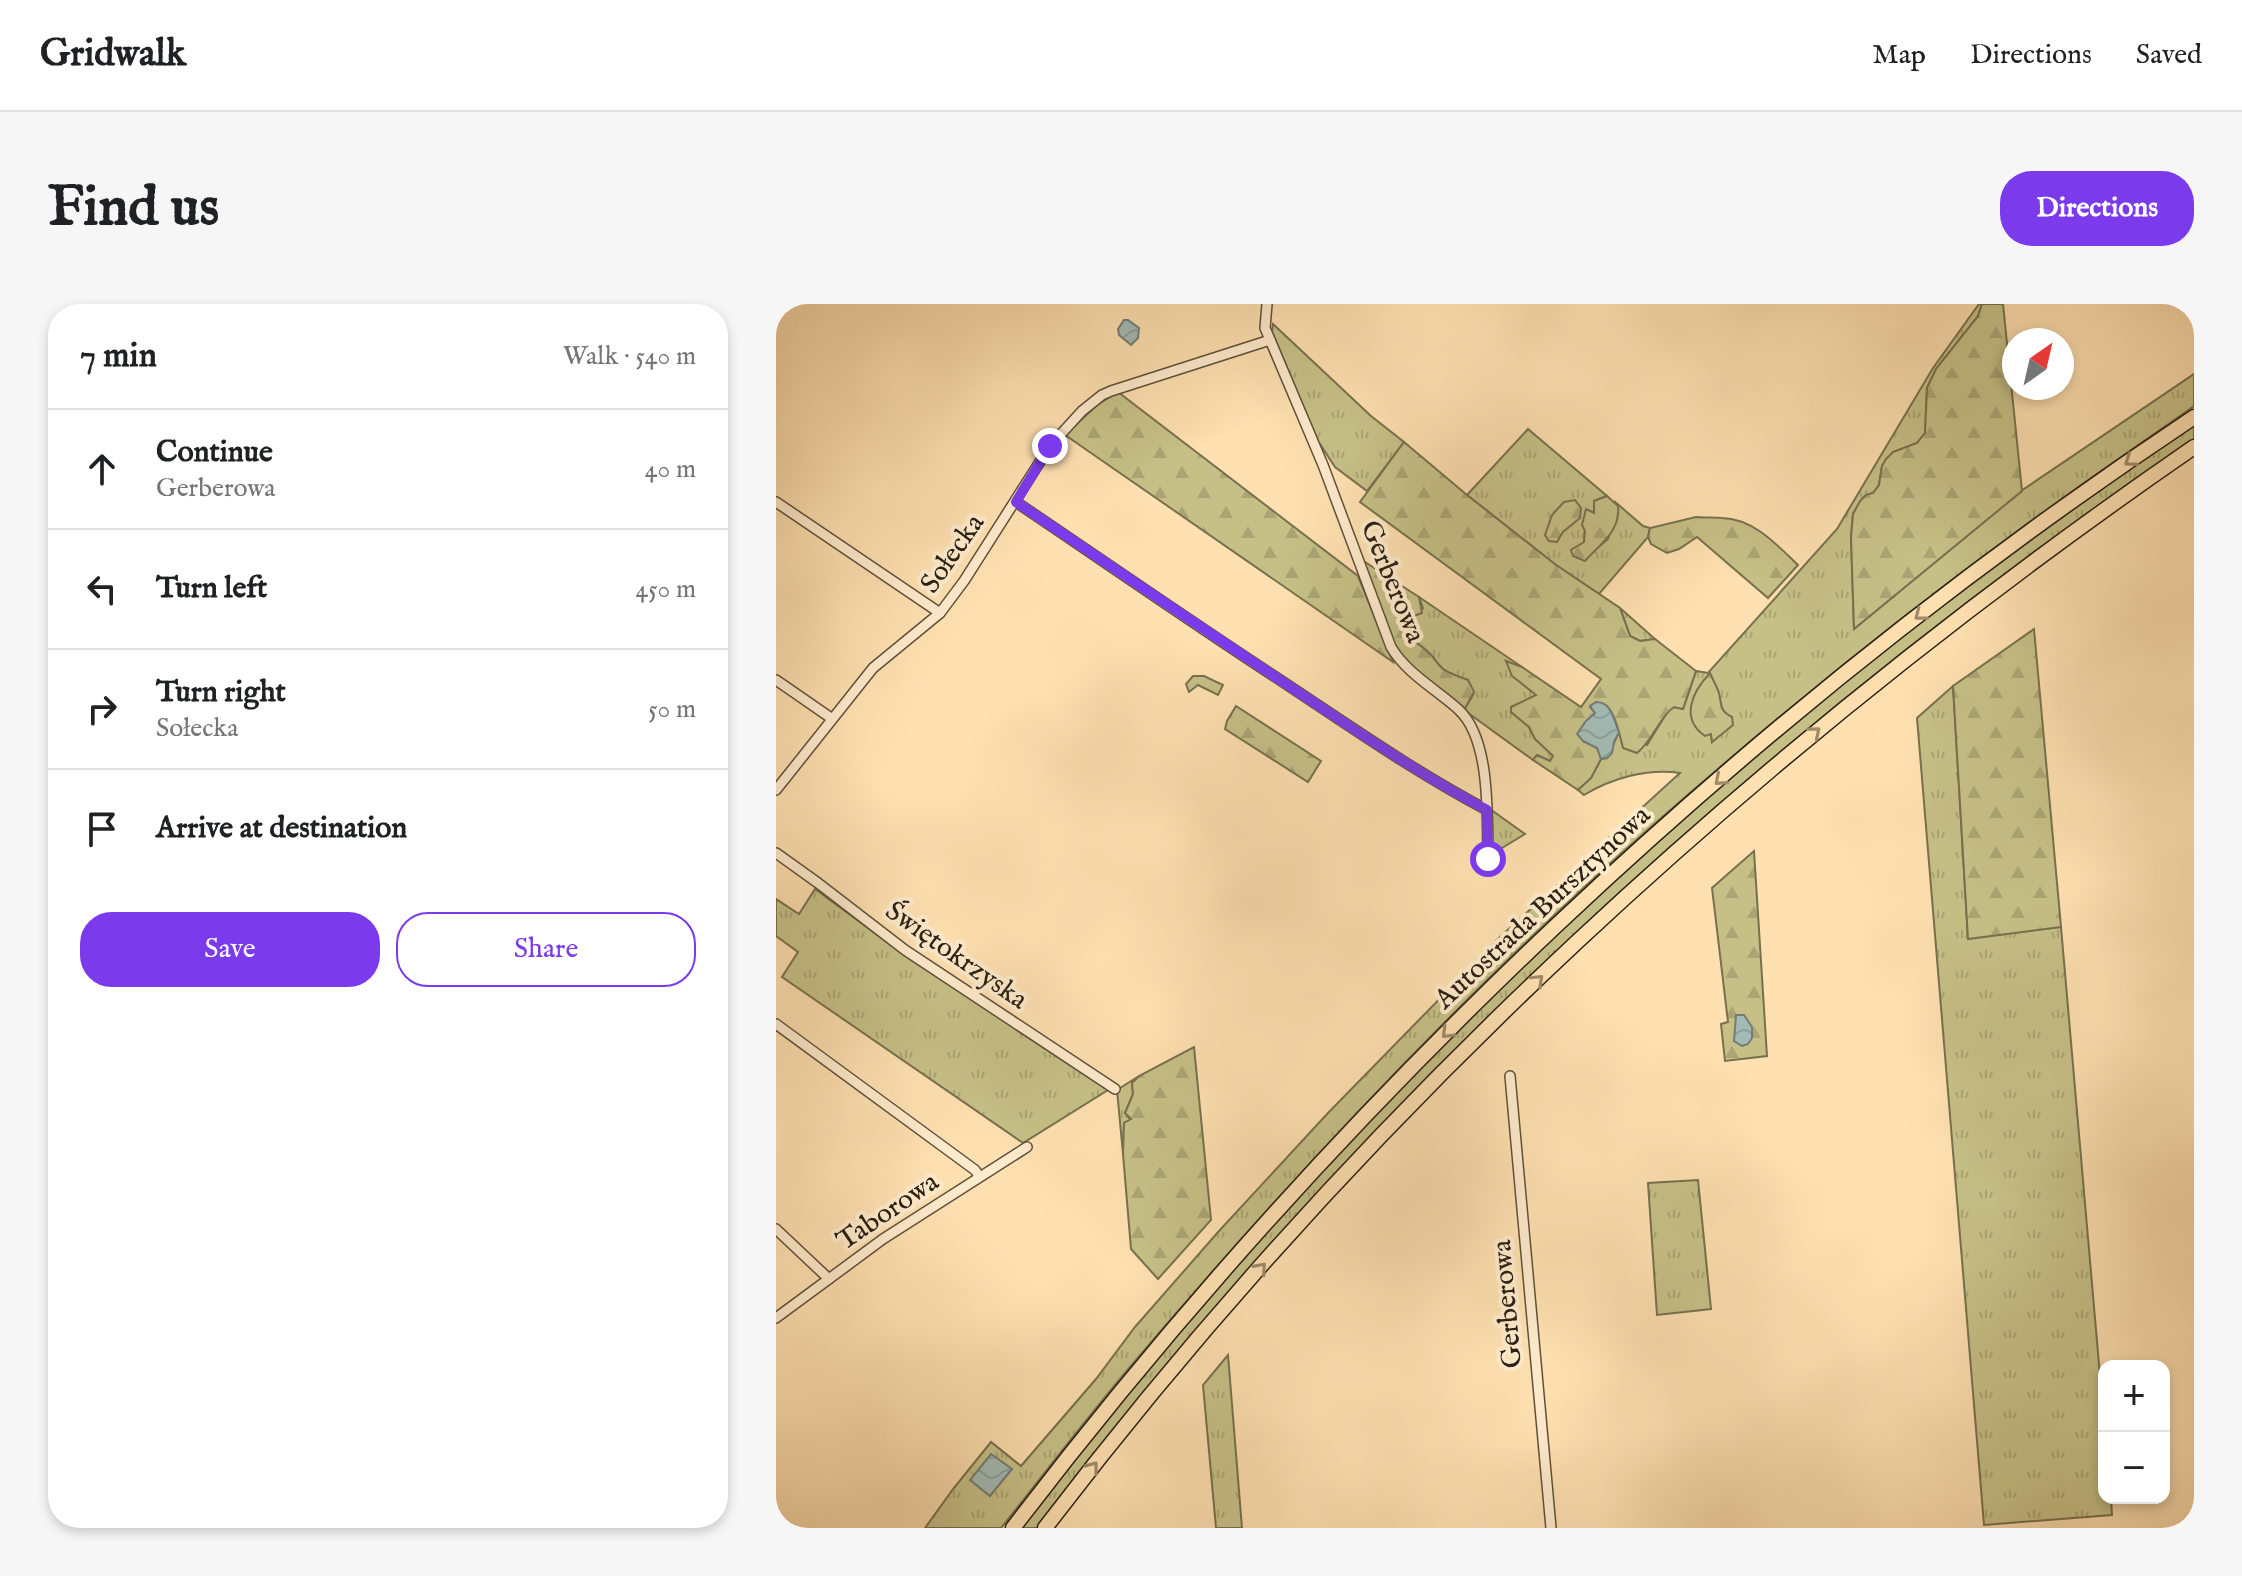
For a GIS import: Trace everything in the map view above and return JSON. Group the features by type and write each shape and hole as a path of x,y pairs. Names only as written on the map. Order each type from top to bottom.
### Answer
{"highway":[{"name":"Autostrada Bursztynowa","path":"1013,1528 1148,1360 1258,1233 1380,1101 1563,921 1729,772 1871,654 2074,500 2194,417"},
{"name":"Autostrada Bursztynowa","path":"1045,1528 1163,1381 1305,1218 1461,1055 1569,949 1704,827 1875,683 2057,544 2194,447"}],"street":[{"name":"Gerberowa","path":"1267,304 1265,328 1323,465 1391,647 1398,659 1456,708 1470,725 1484,771 1488,859"},
{"name":"Sołecka","path":"776,790 873,668 940,613 964,581 1050,446 1082,411 1102,395 1270,340"},
{"path":"776,502 940,613"},
{"path":"1016,502 1238,653 1487,810"},
{"path":"776,680 831,718"},
{"name":"Świętokrzyska","path":"776,853 905,950 1115,1089"},
{"path":"776,1024 975,1170 979,1176"},
{"name":"Gerberowa","path":"1510,1076 1551,1528"},
{"name":"Taborowa","path":"776,1318 894,1231 1027,1147"},
{"path":"776,1229 829,1279"}],"green space":[{"path":"1982,304 1978,316 1936,369 1927,388 1925,433 1917,443 1893,452 1882,466 1879,485 1873,493 1866,495 1853,513 1854,629 2021,491 2194,374 2194,406 2017,531 1862,650 1735,755 1582,889 1381,1087 1253,1225 1114,1387 1001,1528 925,1528 991,1442 1021,1466 1096,1379 1135,1327 1328,1113 1501,936 1680,773 1655,772 1630,776 1584,795 1578,790 1591,778 1601,759 1607,758 1619,732 1647,745 1668,711 1674,707 1683,709 1696,671 1708,673 1837,529 1933,368","holes":["1710,674 1724,713 1712,741"]},
{"path":"1982,304 2003,304 2005,328 2002,328 2002,400 2013,400 2022,491 1854,629 1853,514 1860,501 1879,485 1886,459 1893,452 1917,443 1925,433 1927,388 1936,369 1978,316"},
{"path":"1273,324 1371,416 1404,442 1367,491 1335,467 1318,441 1272,332"},
{"path":"1118,392 1358,576 1393,662 1065,435 1097,405"},
{"path":"2194,423 2194,441 1912,647 1425,1084 1038,1528 1020,1528 1150,1367 1286,1210 1429,1059 1578,914 1741,767 1867,664"},
{"path":"1528,429 1607,496 1594,501 1594,513 1587,510 1584,542 1596,549 1608,539 1618,506 1614,501 1643,526 1650,528 1648,537 1599,594 1556,565 1467,495"},
{"path":"1404,442 1556,565 1620,608 1630,636 1640,641 1655,639 1696,671 1683,709 1674,707 1669,711 1637,753 1623,748 1617,724 1604,704 1590,707 1595,713 1591,716 1583,741 1597,748 1601,759 1591,778 1578,790 1533,760 1537,755 1550,761 1553,756 1535,739 1529,727 1511,712 1511,707 1536,695 1512,676 1506,661 1522,667 1581,707 1601,679 1360,502"},
{"path":"1607,496 1618,506 1613,530 1585,561 1573,556 1571,550 1584,542 1582,525 1586,509 1594,513 1594,501"},
{"path":"1575,500 1581,508 1580,518 1563,532 1557,542 1549,541 1545,535 1552,515 1564,502"},
{"path":"1696,517 1734,519 1744,523 1764,534 1798,565 1768,598 1697,537 1667,553 1651,544 1648,537 1650,528"},
{"path":"1362,560 1419,597 1422,613 1401,620 1402,626 1443,669 1468,680 1474,692 1464,710 1409,665 1394,646"},
{"path":"1419,597 1522,667 1507,662 1536,695 1511,712 1554,756 1550,761 1537,755 1533,760 1464,710 1473,695 1468,680 1443,669 1402,626 1401,620 1417,615 1423,608"},
{"path":"1620,608 1655,639 1640,641 1630,636"},
{"path":"2034,629 2061,927 1968,939 1953,686"},
{"path":"1710,673 1722,707 1732,717 1733,725 1712,742 1711,734 1705,736 1697,729 1691,713 1694,696"},
{"path":"1193,676 1204,676 1223,685 1218,695 1198,685 1189,692 1186,684"},
{"path":"1953,686 1968,938 2061,927 2099,1360 2098,1504 2111,1504 2112,1515 1984,1525 1917,718"},
{"path":"1236,706 1321,761 1308,782 1225,729"},
{"path":"1490,809 1525,834 1492,854"},
{"path":"1754,851 1767,1056 1725,1061 1721,1024 1728,1022 1712,888"},
{"path":"815,889 906,956 1108,1090 1023,1143 782,977 798,952 776,936 776,899 799,914"},
{"path":"1194,1047 1211,1220 1158,1279 1131,1249 1123,1154 1124,1123 1131,1119 1125,1113 1133,1094 1132,1083 1139,1076"},
{"path":"1139,1076 1132,1083 1133,1094 1125,1113 1131,1120 1124,1123 1123,1154 1117,1090"},
{"path":"1698,1180 1711,1309 1657,1315 1648,1183"},
{"path":"1228,1355 1242,1528 1216,1528 1203,1385"}],"water":[{"path":"1124,320 1139,328 1138,338 1131,345 1119,335 1118,329"},
{"path":"1596,702 1609,708 1619,732 1612,753 1601,759 1597,748 1577,734 1595,713 1590,706"},
{"path":"1736,1015 1744,1015 1752,1027 1752,1038 1742,1046 1734,1041"},
{"path":"991,1454 1012,1469 990,1496 970,1480"}],"route":[{"path":"1050,446 1016,502 1238,653 1487,810 1488,859"}]}
